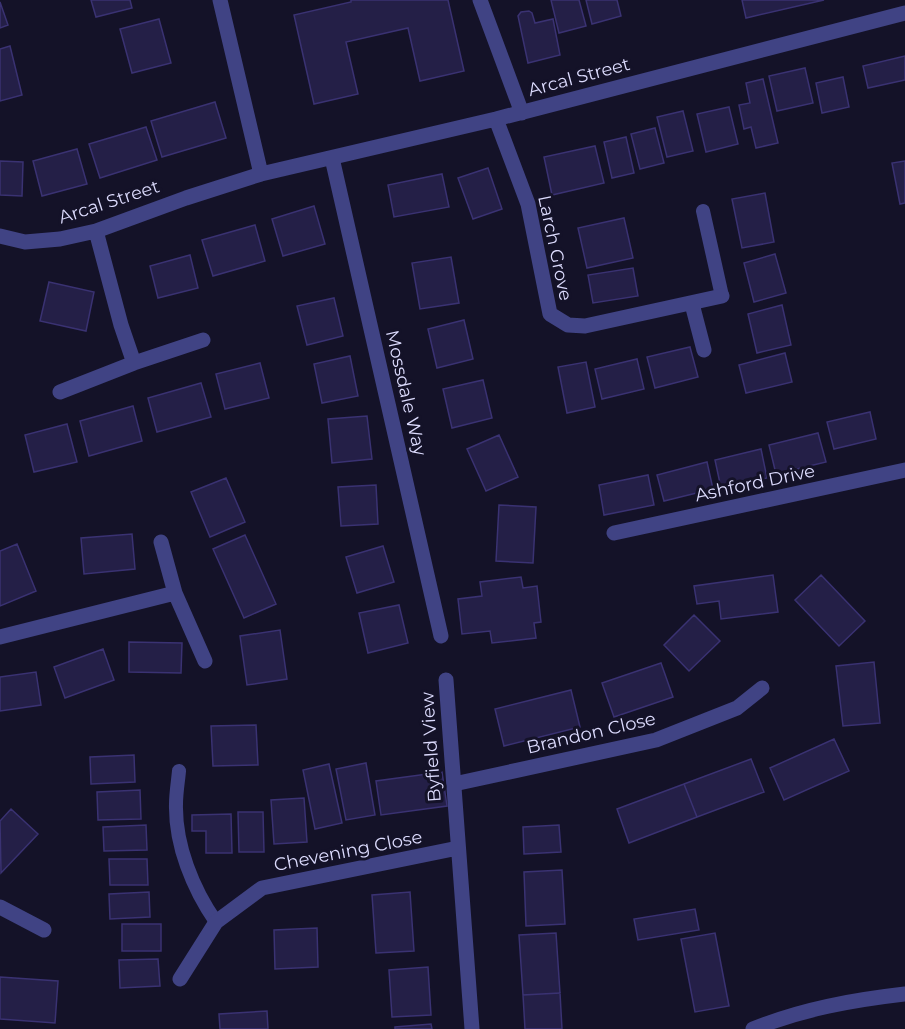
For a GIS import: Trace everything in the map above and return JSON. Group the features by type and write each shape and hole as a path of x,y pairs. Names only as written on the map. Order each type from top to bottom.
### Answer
{"street":[{"path":"220,0 261,174"},
{"path":"480,0 522,112"},
{"name":"Arcal Street","path":"0,236 25,242 60,239 96,231 186,198 261,174 496,119 905,13"},
{"name":"Larch Grove","path":"496,119 528,204 550,314 568,325 585,326 722,296"},
{"name":"Mossdale Way","path":"332,158 441,636"},
{"path":"96,231 121,325 134,363"},
{"path":"692,304 704,350"},
{"path":"60,392 134,363 203,340"},
{"name":"Ashford Drive","path":"614,533 905,470"},
{"path":"161,542 175,593 205,661"},
{"path":"0,637 175,593"},
{"name":"Byfield View","path":"446,680 472,1029"},
{"name":"Brandon Close","path":"454,784 656,740 737,708 762,688"},
{"name":"Chevening Close","path":"180,979 216,922 262,888 458,848"},
{"path":"0,907 44,930"},
{"path":"753,1029 770,1022 846,1001 905,994"}],"lane":[{"path":"703,212 722,296"},
{"path":"179,771 176,804 177,830 200,900 216,922"}],"building":[{"path":"91,0 130,0 132,8 96,17"},
{"path":"351,0 448,0 464,71 420,81 408,28 346,42 358,94 314,104 294,15 351,2"},
{"path":"551,0 579,0 586,26 559,33"},
{"path":"586,0 617,0 621,16 592,24"},
{"path":"742,0 824,0 746,18"},
{"path":"0,2 8,25 0,28"},
{"path":"529,11 535,23 553,19 560,55 528,63 518,16 521,12"},
{"path":"159,19 171,63 132,73 120,29"},
{"path":"10,46 22,95 0,101 0,49"},
{"path":"905,56 905,80 868,88 863,66"},
{"path":"805,68 813,103 777,111 769,76"},
{"path":"843,77 849,107 822,113 816,83"},
{"path":"763,79 778,143 756,148 751,127 744,129 739,105 750,103 746,83"},
{"path":"215,102 226,138 162,157 151,121"},
{"path":"729,107 738,144 706,152 697,114"},
{"path":"683,111 693,151 667,157 657,117"},
{"path":"146,127 157,160 100,178 89,144"},
{"path":"655,128 664,163 640,169 631,134"},
{"path":"626,137 634,173 612,178 604,142"},
{"path":"595,146 604,183 552,195 544,157"},
{"path":"77,149 87,184 42,196 33,161"},
{"path":"0,161 23,162 22,196 0,195"},
{"path":"905,161 905,203 900,204 892,163"},
{"path":"488,168 502,209 473,219 458,178"},
{"path":"442,174 449,207 394,217 388,185"},
{"path":"765,193 774,242 742,248 732,199"},
{"path":"314,206 325,244 283,256 272,219"},
{"path":"624,218 633,258 587,268 578,228"},
{"path":"255,225 265,261 213,276 202,240"},
{"path":"775,254 786,293 754,302 744,263"},
{"path":"190,255 198,288 158,298 150,266"},
{"path":"451,257 459,303 420,309 412,263"},
{"path":"633,268 638,296 593,303 588,275"},
{"path":"49,282 94,292 86,331 40,321"},
{"path":"334,298 343,336 307,345 297,306"},
{"path":"782,305 791,345 757,353 748,314"},
{"path":"464,320 473,359 437,368 428,329"},
{"path":"690,347 698,377 655,388 647,357"},
{"path":"785,353 792,382 746,393 739,365"},
{"path":"350,356 358,396 322,403 314,364"},
{"path":"637,359 644,389 602,399 595,369"},
{"path":"586,362 595,407 567,413 558,367"},
{"path":"260,363 269,398 225,409 216,374"},
{"path":"483,380 492,418 452,428 443,389"},
{"path":"201,383 211,417 157,432 148,398"},
{"path":"133,406 142,441 89,456 80,421"},
{"path":"870,412 876,439 834,449 827,422"},
{"path":"367,416 372,459 332,463 328,419"},
{"path":"67,424 77,462 34,472 25,435"},
{"path":"818,433 826,462 776,474 769,445"},
{"path":"499,435 518,477 486,491 467,449"},
{"path":"761,449 767,478 721,488 715,460"},
{"path":"707,462 713,489 664,501 657,475"},
{"path":"648,475 654,505 604,515 599,485"},
{"path":"226,478 245,522 210,537 191,492"},
{"path":"376,485 378,524 341,526 338,487"},
{"path":"499,505 536,507 533,563 496,561"},
{"path":"132,534 135,569 84,574 81,538"},
{"path":"245,535 276,604 244,618 213,549"},
{"path":"17,544 36,591 0,606 0,551"},
{"path":"383,546 394,582 357,593 346,557"},
{"path":"773,575 778,612 721,619 719,601 697,604 694,586"},
{"path":"821,575 865,621 839,646 795,600"},
{"path":"521,577 523,588 537,586 541,622 534,623 536,638 492,643 490,631 462,634 458,599 482,596 480,582"},
{"path":"399,605 408,643 368,653 359,613"},
{"path":"694,615 720,641 689,671 664,645"},
{"path":"280,630 287,679 247,685 240,636"},
{"path":"129,642 182,643 181,673 129,672"},
{"path":"103,649 114,680 65,698 54,667"},
{"path":"874,662 880,723 843,726 836,666"},
{"path":"661,663 673,697 614,717 602,683"},
{"path":"36,672 41,705 0,711 0,677"},
{"path":"571,690 580,727 504,746 495,709"},
{"path":"256,725 258,765 213,766 211,726"},
{"path":"834,739 849,771 784,800 770,768"},
{"path":"134,755 135,782 91,784 90,757"},
{"path":"751,759 764,792 697,817 684,784"},
{"path":"366,763 375,815 346,820 336,769"},
{"path":"329,764 342,823 315,829 303,770"},
{"path":"442,772 447,806 381,815 376,781"},
{"path":"684,784 697,817 629,843 617,809"},
{"path":"140,790 141,819 98,820 97,792"},
{"path":"304,798 307,842 274,844 271,800"},
{"path":"11,809 38,834 1,873 0,821"},
{"path":"238,812 263,812 264,852 239,852"},
{"path":"231,814 232,853 206,853 206,831 192,831 192,815"},
{"path":"146,825 147,850 104,851 103,827"},
{"path":"559,825 561,852 524,854 523,827"},
{"path":"109,859 147,859 148,885 110,885"},
{"path":"562,870 565,924 526,926 524,872"},
{"path":"149,892 150,917 110,919 109,894"},
{"path":"410,892 414,951 376,953 372,895"},
{"path":"695,909 699,930 638,940 634,919"},
{"path":"122,924 161,924 161,951 122,951"},
{"path":"317,928 318,967 275,969 274,930"},
{"path":"556,933 560,993 523,995 519,935"},
{"path":"715,933 729,1006 695,1012 681,939"},
{"path":"158,959 160,986 120,988 119,960"},
{"path":"428,967 431,1015 392,1017 389,970"},
{"path":"0,977 58,981 55,1023 0,1019"},
{"path":"560,993 562,1029 525,1029 523,995"},
{"path":"267,1011 268,1029 220,1029 219,1014"},
{"path":"431,1024 432,1029 395,1029 395,1027"}]}
